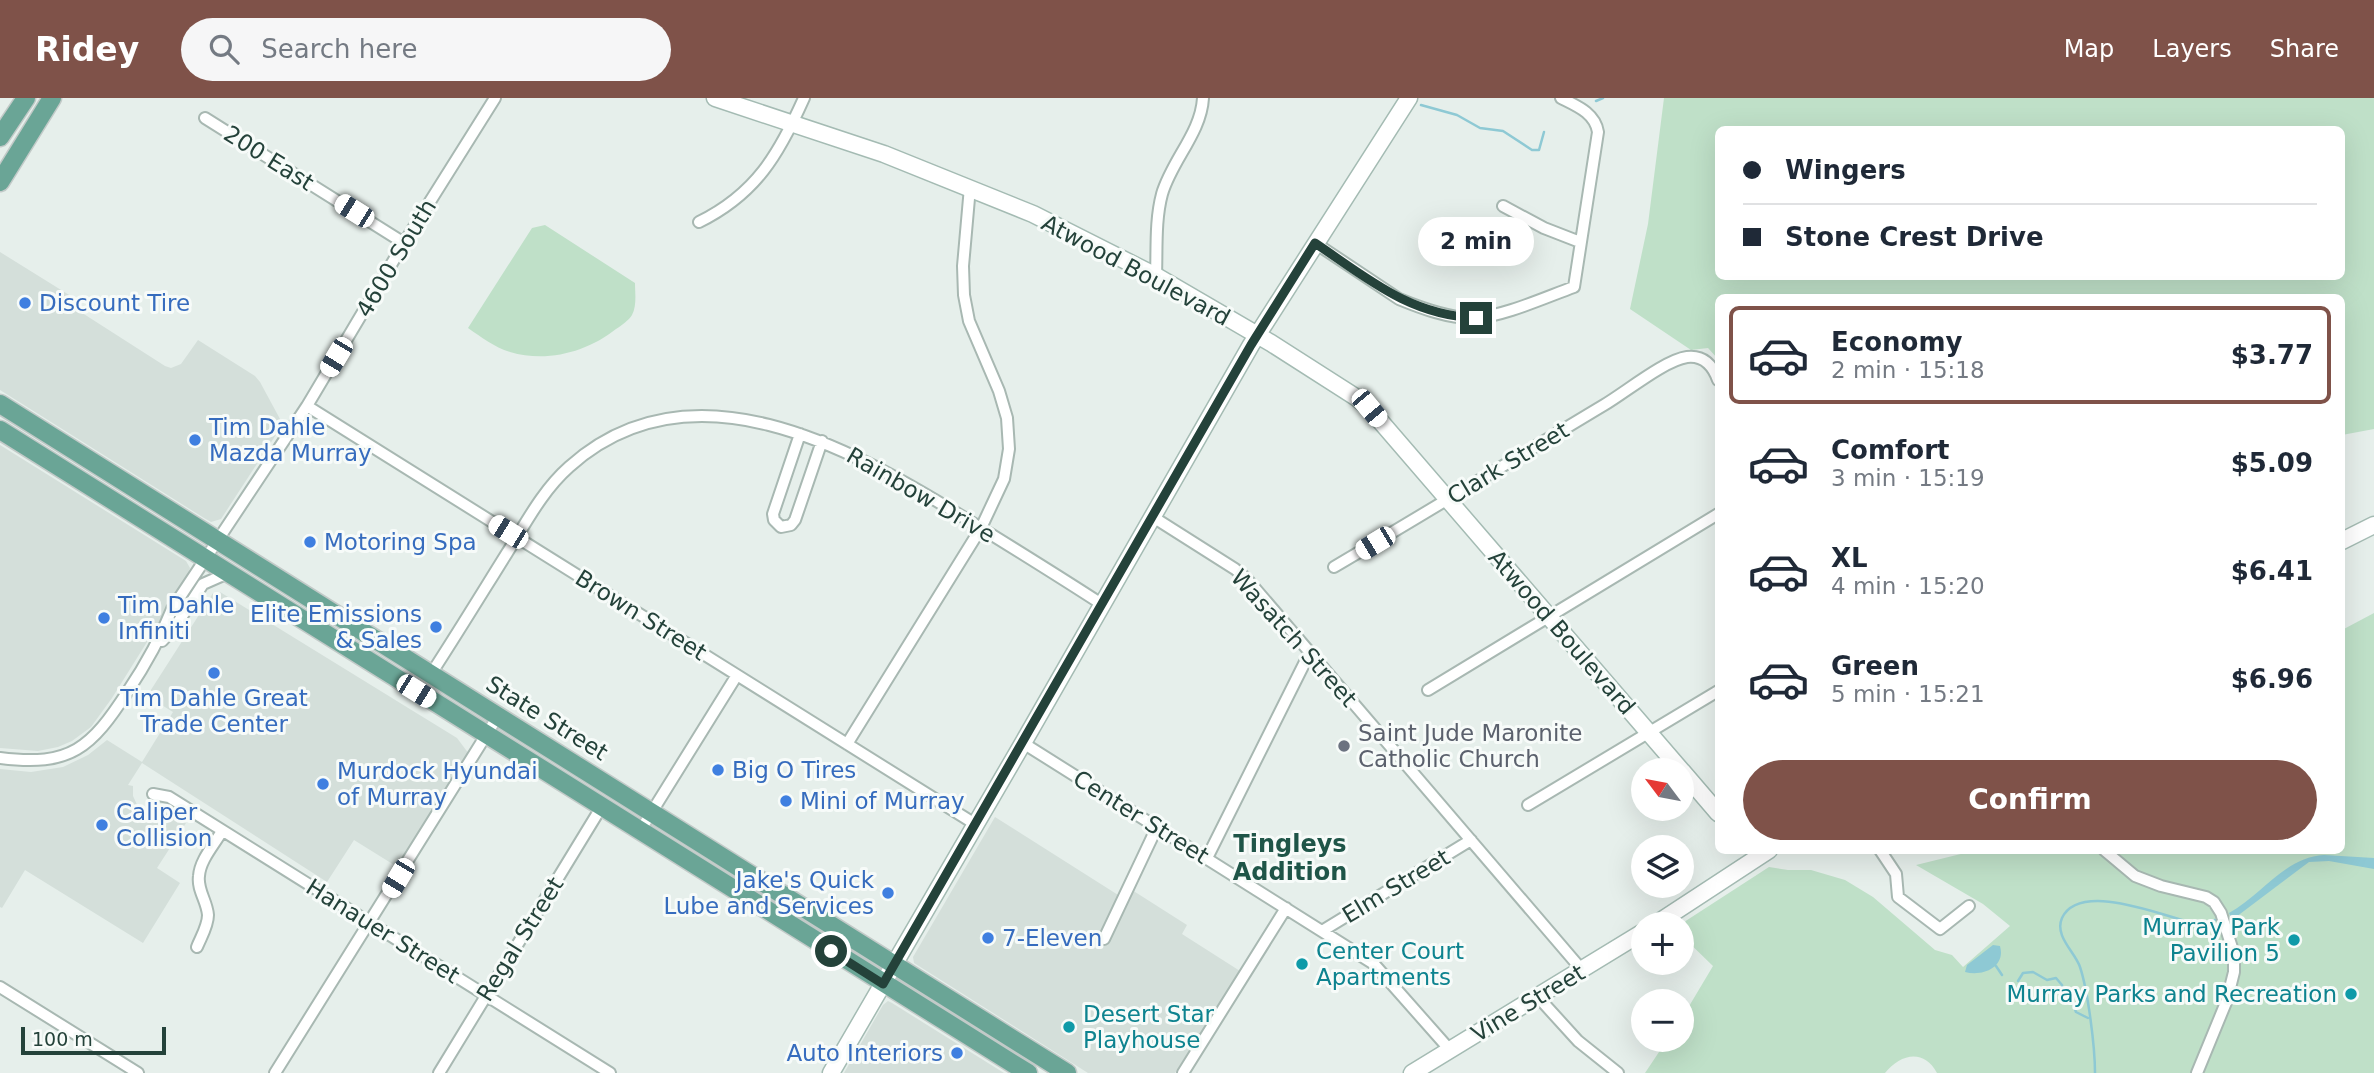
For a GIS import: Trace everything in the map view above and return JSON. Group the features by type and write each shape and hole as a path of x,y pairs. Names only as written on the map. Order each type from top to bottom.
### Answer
{"main road":[{"path":"0,137 26,98"},
{"path":"0,182 52,98"},
{"name":"State Street","path":"0,404 1067,1073"},
{"name":"State Street","path":"0,430 1028,1073"}],"street":[{"name":"4600 South","path":"157,645 172,609 307,406 404,243 495,98"},
{"name":"Atwood Boulevard","path":"715,98 884,153 1070,231 1156,276 1337,384 1369,408 1671,758"},
{"path":"699,222 726,207 749,189 767,167 804,98"},
{"path":"1156,276 1157,216 1163,193 1170,174 1196,127 1203,98"},
{"path":"831,1073 1257,335 1409,98"},
{"path":"1315,243 1399,299 1468,318 1500,313 1574,287 1598,132 1597,124 1591,115 1561,98"},
{"name":"200 East","path":"205,118 404,243"},
{"path":"847,744 981,528 1004,479 1009,434 1003,404 974,334 964,295 963,266 970,187"},
{"path":"1503,206 1544,228 1580,242"},
{"name":"Clark Street","path":"1334,567 1672,361 1691,357 1703,359 1715,373"},
{"name":"Brown Street","path":"307,406 975,824"},
{"name":"Rainbow Drive","path":"431,674 543,496 569,467 605,441 634,428 666,419 715,416 766,424 822,441 888,472 1103,605"},
{"path":"800,434 773,514 774,520 781,527 791,525 795,520 822,441"},
{"path":"1428,690 1715,516"},
{"name":"Wasatch Street","path":"1153,517 1239,572 1583,970"},
{"path":"2345,540 2374,525"},
{"path":"0,758 42,761 63,756 88,744 105,726 157,645 175,626 203,584 228,573"},
{"path":"1207,858 1310,652"},
{"path":"640,831 737,675"},
{"path":"1528,805 1715,693"},
{"path":"275,1073 498,716"},
{"name":"Center Street","path":"1023,743 1377,965 1450,1051"},
{"name":"Atwood Boulevard","path":"1694,785 1715,810"},
{"name":"Hanauer Street","path":"153,794 169,797 610,1073"},
{"name":"Regal Street","path":"439,1073 602,806"},
{"path":"1104,939 1157,827"},
{"path":"197,947 208,915 199,885 199,874 222,831"},
{"name":"Elm Street","path":"1322,931 1471,840"},
{"path":"1673,912 1757,854"},
{"path":"1883,854 1896,874 1898,898 1940,929 1969,906"},
{"path":"2109,854 2136,876 2161,887 2206,897 2214,902 2223,919 2234,954 2234,972 2227,1000 2197,1073"},
{"path":"1183,1073 1286,908"},
{"name":"Vine Street","path":"1412,1073 1631,940"},
{"path":"0,987 138,1073"},
{"path":"1538,997 1578,1041 1618,1073"}],"shaded area":[{"path":"0,252 74,298 76,309 165,366 171,368 181,364 198,340 255,376 260,382 280,419 281,427 221,519 211,522 204,518 0,390"},
{"path":"0,445 186,561 190,568 187,578 91,727 72,741 38,751 0,748"},
{"path":"220,592 457,738 469,754 399,868 354,840 327,882 142,763 128,785 133,786 133,796 139,809 150,815 171,813 186,823 157,868 180,883 143,943 25,870 2,908 0,907 0,769 31,772 63,767 88,755 107,740 142,762 173,712 147,696 213,593"},
{"path":"995,817 1126,900 1132,890 1187,925 1182,934 1240,971 1175,1073 1088,1073 914,963 913,957"},
{"path":"888,1001 1004,1073 844,1073 883,1005"}],"green space":[{"path":"1664,98 2374,98 2374,429 2345,434 2345,294 1715,294 1715,356 1708,348 1691,350 1630,309 1648,224"},
{"path":"545,225 635,283 635,307 625,323 605,337 579,349 552,356 510,352 488,342 468,328 532,228"},
{"path":"2374,613 2374,1073 1937,1073 1926,1060 1912,1057 1898,1061 1885,1073 1645,1073 1659,1052 1694,1052 1694,998 1713,966 1694,948 1694,916 1769,867 1811,870 1845,880 1873,897 1935,950 1952,955 1963,967 2010,926 1983,904 1916,865 1961,854 2345,854 2345,628"}],"water":[{"path":"2324,855 2374,858 2374,869 2329,861 2309,862 2232,920 2229,913 2286,869 2310,857"},
{"path":"1993,945 2000,946 2001,953 2000,960 1992,969 1979,973 1965,972 1967,965"}],"waterway":[{"path":"1596,101 1603,98"},
{"path":"1421,105 1457,115 1480,128 1503,131 1532,150 1539,150 1544,132"},
{"path":"2095,1073 2086,990 2080,967 2063,937 2060,925 2062,918 2072,907 2086,902 2104,901 2193,923 2215,920"},
{"path":"1996,966 2002,975"},
{"path":"2018,981 2023,973 2033,972 2047,980 2056,978 2062,985 2063,998 2072,1002 2076,1012 2088,1018"}],"place":[{"name":"Discount Tire","path":"25,303"},
{"name":"Tim Dahle Mazda Murray","path":"195,440"},
{"name":"Motoring Spa","path":"310,542"},
{"name":"Tim Dahle Infiniti","path":"104,618"},
{"name":"Elite Emissions & Sales","path":"436,627"},
{"name":"Tim Dahle Great Trade Center","path":"214,673"},
{"name":"Saint Jude Maronite Catholic Church","path":"1344,746"},
{"name":"Big O Tires","path":"718,770"},
{"name":"Murdock Hyundai of Murray","path":"323,784"},
{"name":"Mini of Murray","path":"786,801"},
{"name":"Caliper Collision","path":"102,825"},
{"name":"Jake's Quick Lube and Services","path":"888,893"},
{"name":"7-Eleven","path":"988,938"},
{"name":"Murray Park Pavilion 5","path":"2294,940"},
{"name":"Center Court Apartments","path":"1302,964"},
{"name":"Murray Parks and Recreation","path":"2351,994"},
{"name":"Desert Star Playhouse","path":"1069,1027"},
{"name":"Auto Interiors","path":"957,1053"}],"district":[{"name":"Tingleys Addition","path":"1290,858"}],"route":[{"path":"831,951 883,984 1251,345 1315,243 1399,299 1442,313 1476,318"}]}
